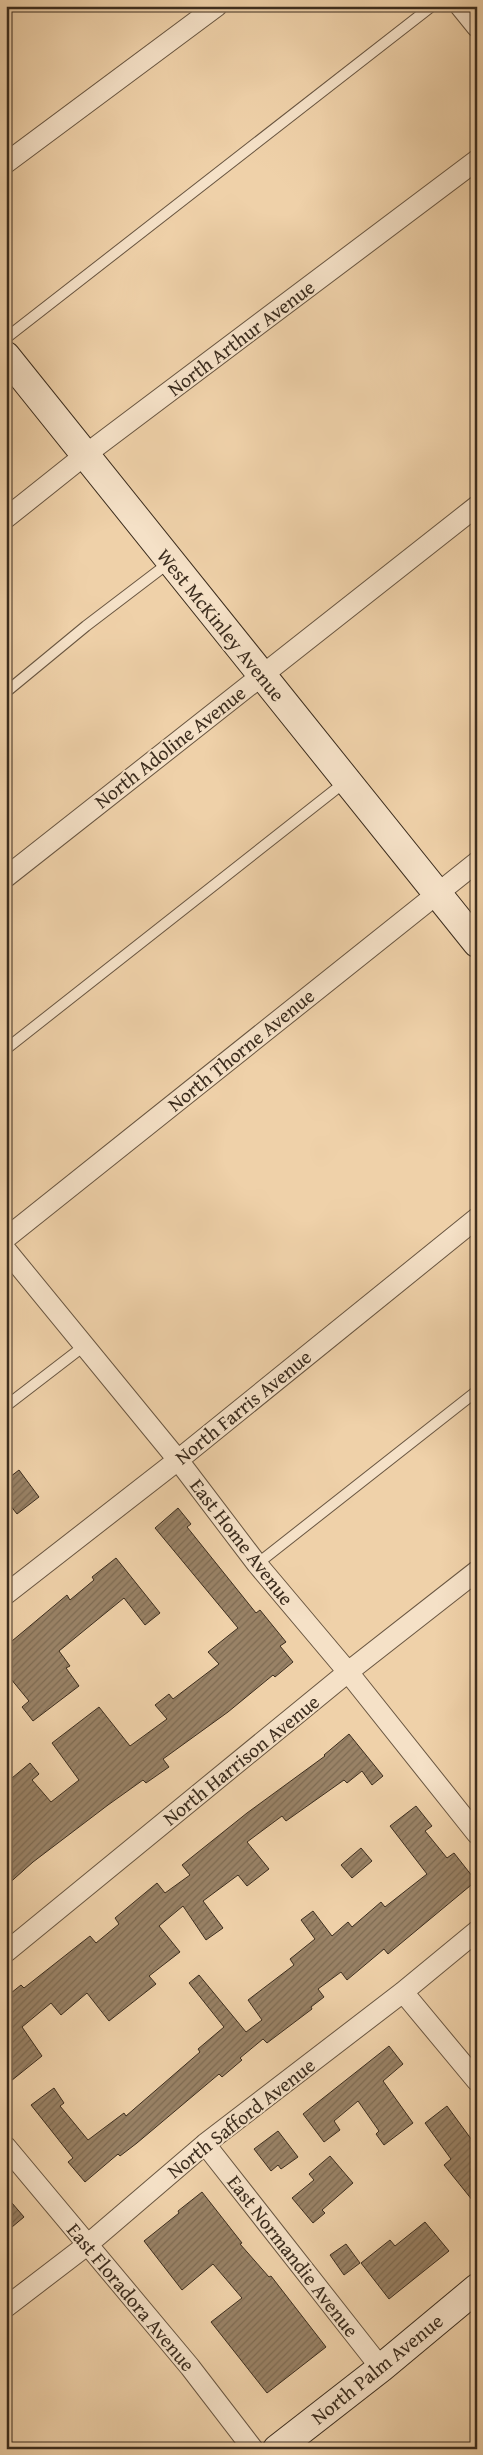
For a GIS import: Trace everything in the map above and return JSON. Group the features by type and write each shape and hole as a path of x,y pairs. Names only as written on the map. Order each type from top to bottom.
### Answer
{"main road":[{"name":"West McKinley Avenue","path":"6,356 477,943"},
{"name":"North Palm Avenue","path":"277,2449 381,2368 477,2288"}],"street":[{"path":"6,163 218,6"},
{"path":"460,6 477,28"},
{"name":"North Arthur Avenue","path":"6,518 85,455 477,160"},
{"name":"North Adoline Avenue","path":"6,877 477,506"},
{"name":"North Thorne Avenue","path":"6,1238 477,862"},
{"name":"North Farris Avenue","path":"6,1594 178,1460 477,1218"},
{"name":"East Home Avenue","path":"6,1250 178,1460 257,1564 348,1672 477,1834"},
{"name":"North Harrison Avenue","path":"6,1952 348,1672 477,1571"},
{"name":"North Safford Avenue","path":"6,2307 87,2245 205,2144 403,1992 477,1931"},
{"path":"403,1992 477,2081"},
{"name":"East Normandie Avenue","path":"205,2144 381,2368"},
{"name":"East Floradora Avenue","path":"6,2146 190,2368 253,2449"}],"lane":[{"path":"6,338 432,6"},
{"path":"6,692 86,626 171,562"},
{"path":"6,1049 346,780"},
{"path":"6,1406 84,1346"},
{"path":"257,1564 477,1392"}],"building":[{"path":"19,1470 39,1497 17,1514 6,1500 6,1480"},
{"path":"178,1508 191,1524 187,1527 256,1613 260,1610 286,1642 280,1646 293,1662 275,1677 273,1675 228,1712 163,1759 169,1767 146,1783 143,1780 108,1805 33,1862 6,1886 6,1783 30,1763 39,1774 32,1780 51,1802 79,1780 52,1743 99,1707 130,1746 167,1719 155,1705 169,1694 173,1699 219,1664 208,1652 238,1628 155,1528"},
{"path":"116,1558 160,1613 145,1625 124,1598 59,1651 70,1666 66,1668 79,1686 33,1721 22,1707 29,1701 6,1673 6,1646 67,1595 70,1600 94,1580 92,1577"},
{"path":"349,1734 383,1776 372,1785 362,1771 347,1783 344,1780 286,1821 282,1816 247,1842 269,1869 247,1886 238,1875 203,1901 223,1928 206,1940 183,1906 159,1926 180,1952 149,1976 156,1984 109,2021 87,1993 61,2015 51,2003 22,2027 42,2056 6,2085 6,1997 21,1985 24,1988 90,1936 96,1943 119,1924 115,1918 157,1883 165,1893 190,1875 182,1865 247,1813 325,1756"},
{"path":"416,1806 432,1826 425,1831 447,1858 454,1853 476,1881 388,1954 384,1949 347,1980 341,1972 318,1989 324,1997 311,2007 312,2009 267,2043 263,2039 240,2058 242,2060 222,2077 219,2074 137,2143 120,2156 118,2154 85,2182 68,2162 73,2158 31,2105 54,2088 64,2103 60,2106 88,2140 124,2113 126,2116 200,2052 198,2049 224,2027 189,1983 199,1975 246,2032 262,2020 248,2000 294,1965 290,1959 315,1939 301,1920 313,1911 332,1936 348,1922 352,1927 381,1902 385,1907 427,1874 390,1826"},
{"path":"361,1848 372,1861 352,1878 341,1865"},
{"path":"389,2046 403,2064 383,2081 413,2123 384,2145 376,2134 379,2131 358,2101 334,2121 340,2130 324,2142 303,2114"},
{"path":"447,2106 477,2147 477,2206 444,2165 451,2159 425,2123"},
{"path":"278,2131 298,2157 281,2169 278,2165 271,2171 254,2149"},
{"path":"330,2156 353,2183 322,2210 325,2213 313,2223 292,2198 314,2180 309,2174"},
{"path":"202,2192 242,2243 240,2244 269,2277 271,2276 326,2347 267,2393 211,2322 242,2298 213,2264 182,2290 144,2241"},
{"path":"6,2196 24,2217 6,2232"},
{"path":"425,2222 449,2251 389,2299 361,2263 390,2240 395,2246"},
{"path":"346,2244 360,2263 344,2275 330,2255"}]}
